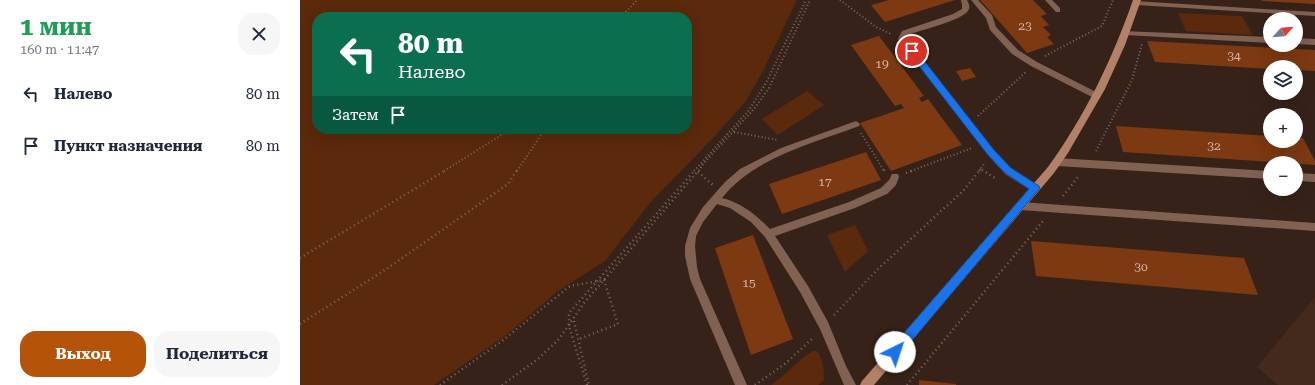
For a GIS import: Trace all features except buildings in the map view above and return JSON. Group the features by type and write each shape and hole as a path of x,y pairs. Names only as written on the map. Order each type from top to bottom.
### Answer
{"street":[{"path":"866,385 1067,149 1096,96 1125,33 1136,1"}],"lane":[{"path":"964,0 966,5 965,10 905,33 902,39 991,153 1008,171 1035,188"},
{"path":"974,0 989,17 993,28 1014,52 1096,96"},
{"path":"1048,0 1058,10"},
{"path":"1136,1 1315,14"},
{"path":"1125,33 1263,40"},
{"path":"1303,41 1315,42"},
{"path":"741,385 695,279 690,262 689,249 694,227 704,212 727,186 742,173 794,148 856,124"},
{"path":"1057,162 1263,175"},
{"path":"1303,177 1315,178"},
{"path":"768,234 852,205 884,191 894,180"},
{"path":"715,200 733,205 754,219 768,234 804,289 824,326 842,370 850,385"},
{"path":"1020,206 1315,227"}],"path":[{"path":"626,12 637,0"},
{"path":"588,385 569,326 569,313 749,110 766,83 806,0"},
{"path":"502,385 540,360 574,320 584,303 703,164 754,109 768,88 810,0"},
{"path":"840,0 876,27 902,39"},
{"path":"969,125 1034,64 1052,52 1102,26 1113,0"},
{"path":"856,124 894,180 984,144"},
{"path":"733,132 780,140"},
{"path":"300,258 390,206 503,134"},
{"path":"300,324 388,268 508,184 542,134"},
{"path":"754,385 792,360 847,299 963,191 991,153"},
{"path":"440,385 502,341 570,286 604,280"},
{"path":"579,339 618,324 604,280"},
{"path":"574,320 588,385"}],"shaded area":[{"path":"300,0 797,0 763,71 746,101 716,135 650,203 605,261 558,291 505,336 434,385 300,385"},
{"path":"1178,13 1242,16 1253,35 1186,31"},
{"path":"807,91 824,105 778,135 762,119"},
{"path":"855,225 868,251 845,272 827,235"},
{"path":"1315,297 1315,385 1278,385 1257,367"},
{"path":"813,351 817,351 822,361 824,380 818,385 771,385 803,358"}],"route":[{"path":"895,352 1035,188 1008,171 991,153 912,51"}]}
